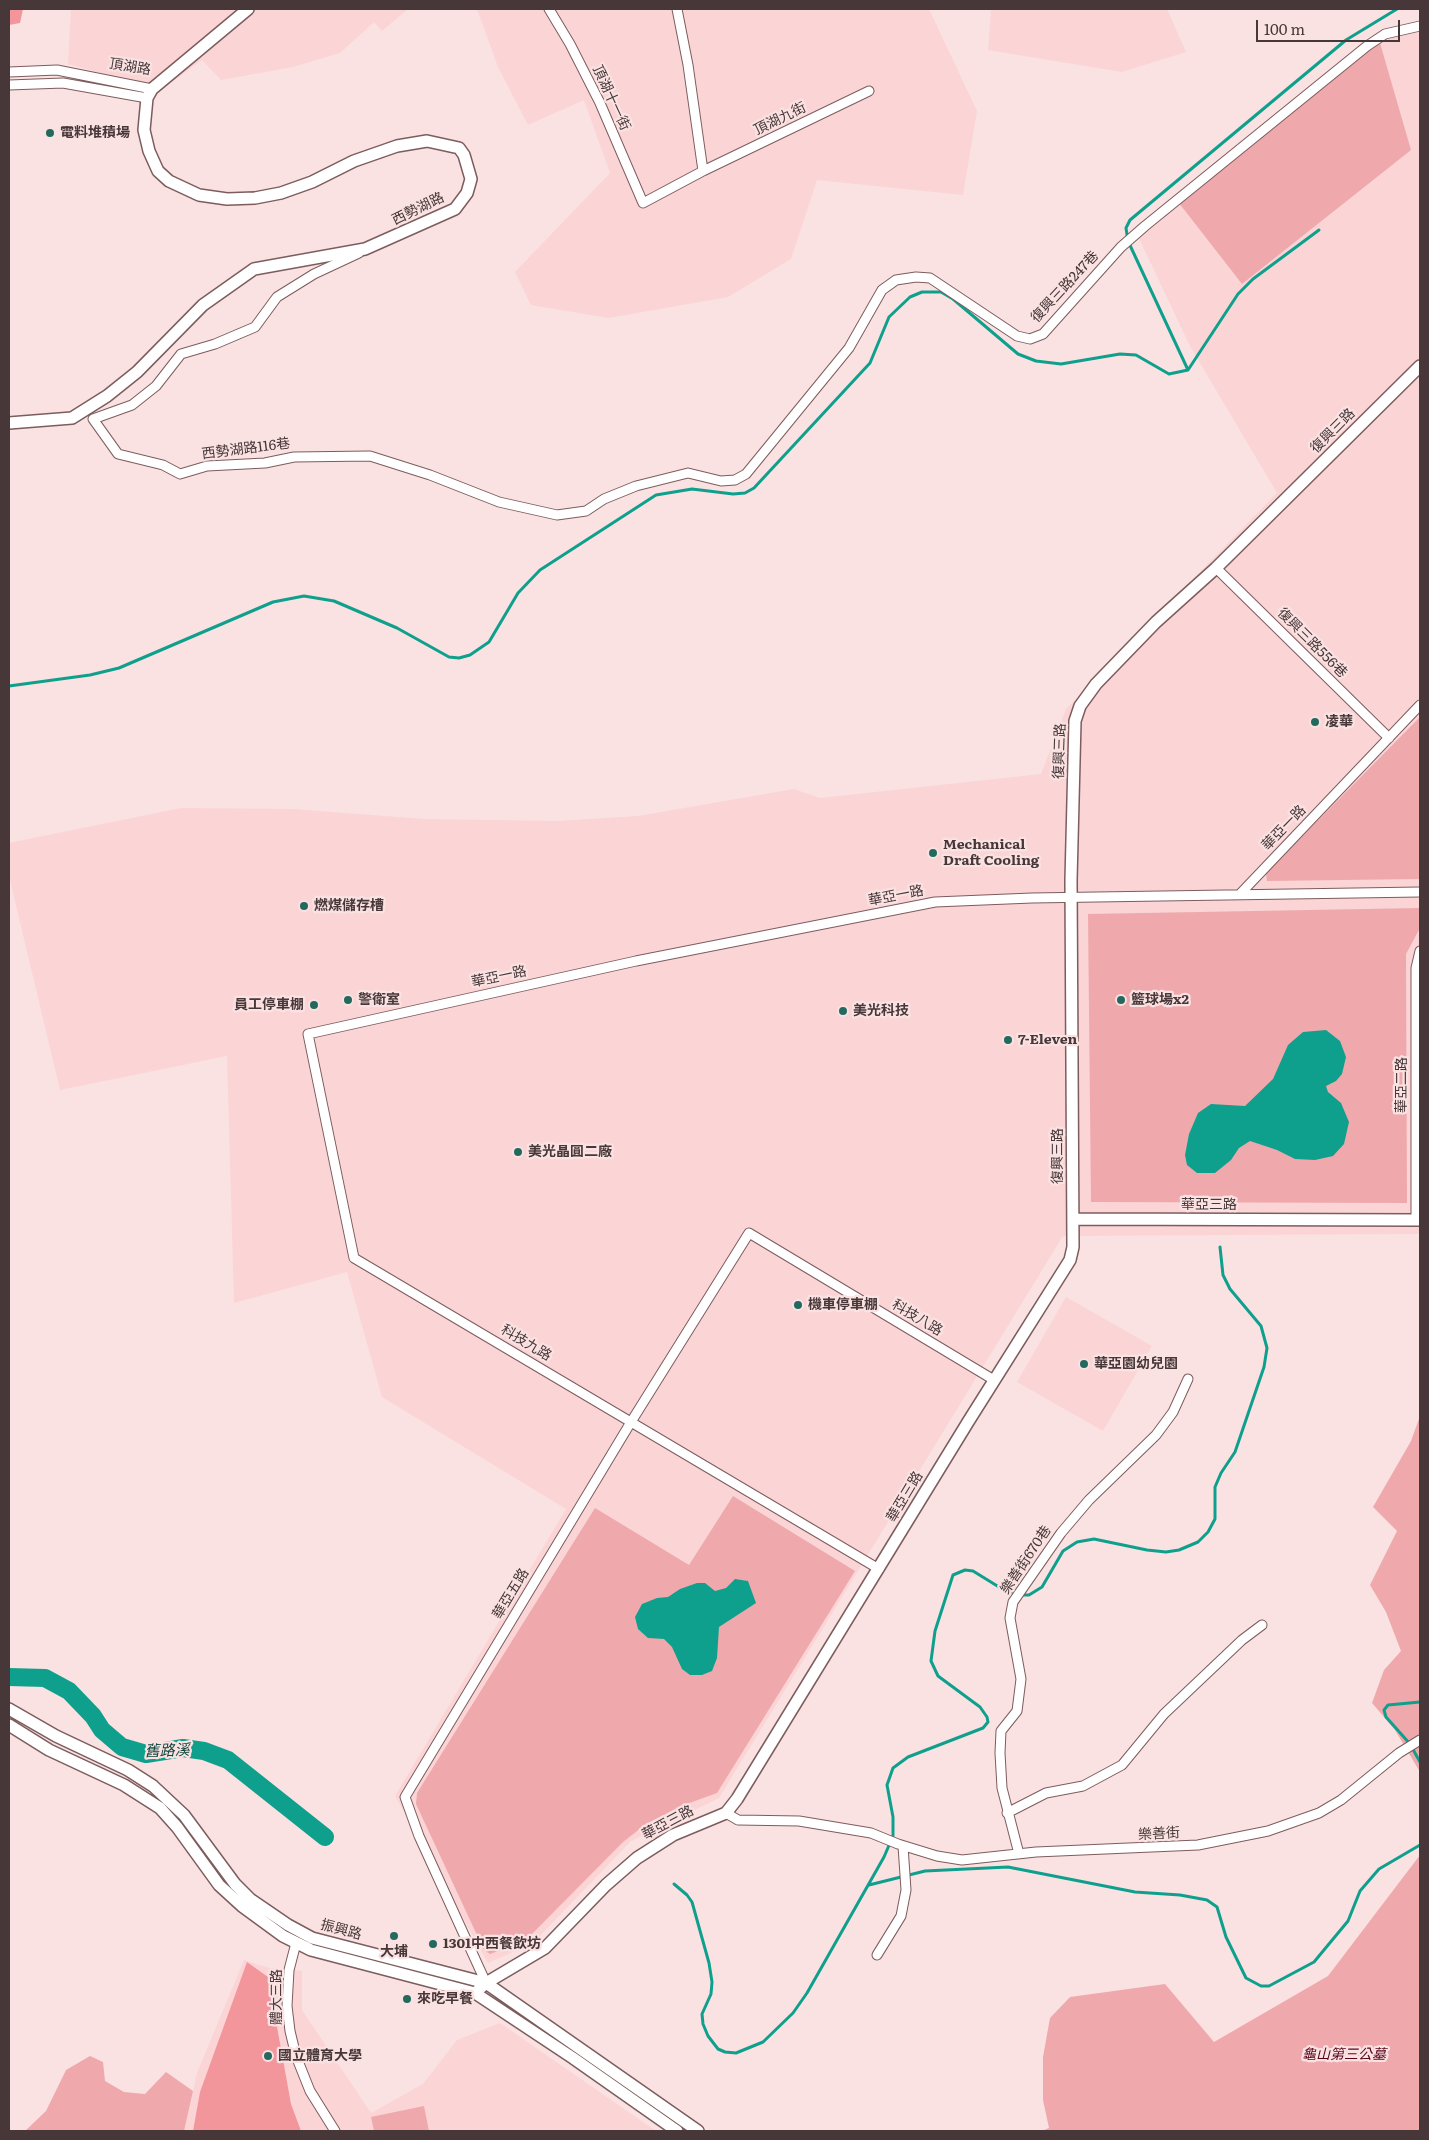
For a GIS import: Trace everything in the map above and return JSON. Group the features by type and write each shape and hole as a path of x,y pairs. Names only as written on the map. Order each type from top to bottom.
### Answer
{"street":[{"name":"頂湖路","path":"9,85 63,83 149,94 248,9"},
{"name":"頂湖十一街","path":"548,9 570,44 600,103 643,202"},
{"path":"677,9 688,65 703,171"},
{"name":"復興三路247巷","path":"735,480 746,474 849,348 882,290 896,280 916,277 930,278 1017,336 1030,339 1043,334 1120,248 1135,237 1145,226 1367,46 1386,34 1420,26"},
{"name":"頂湖路","path":"9,72 57,70 149,94"},
{"name":"頂湖九街","path":"643,202 870,91"},
{"name":"西勢湖路","path":"9,424 72,418 107,396 137,372 203,305 254,269 365,250 455,209 467,193 471,179 464,155 459,148 427,141 397,146 354,161 312,182 281,193 255,198 212,198 184,190 158,171 149,151 144,130 149,94"},
{"name":"西勢湖路116巷","path":"365,250 314,274 278,297 255,327 215,344 181,354 156,386 132,405 93,419 118,454 163,465 180,474 207,466 265,463 294,457 370,456 430,475 499,502 557,515 586,511 604,499 636,486 688,473 721,482 735,480"},
{"name":"復興三路","path":"1073,1220 1071,897 1074,721 1080,706 1096,684 1156,622 1216,568 1420,366"},
{"name":"復興三路556巷","path":"1216,568 1389,738"},
{"name":"華亞一路","path":"308,1034 636,961 935,902 1240,894 1420,704"},
{"path":"1240,894 1420,892"},
{"name":"華亞二路","path":"1418,1220 1418,1022 1416,968 1420,951"},
{"name":"科技九路","path":"308,1034 354,1258 879,1569"},
{"name":"華亞三路","path":"475,1993 486,1983 544,1948 606,1885 637,1858 674,1836 726,1814 737,1800 994,1380 1070,1260 1073,1247 1073,1220 1418,1220"},
{"name":"華亞五路","path":"486,1983 409,1811 405,1797 631,1422 749,1232"},
{"name":"科技八路","path":"749,1232 994,1380"},
{"name":"樂善街670巷","path":"1019,1854 1002,1788 1001,1731 1017,1711 1021,1679 1010,1618 1013,1602 1061,1533 1096,1494 1156,1435 1173,1412 1188,1379"},
{"path":"1007,1813 1046,1794 1083,1786 1122,1765 1164,1714 1242,1640 1262,1625"},
{"name":"振興路","path":"9,1710 56,1736 128,1770 153,1786 184,1815 235,1884 268,1912 300,1932 312,1938 486,1983 698,2131"},
{"name":"振興路","path":"9,1725 49,1750 124,1786 160,1808 177,1827 219,1884 264,1923 296,1943 311,1950 448,1984 475,1993 573,2058 677,2131"},
{"name":"樂善街","path":"726,1814 738,1820 799,1821 871,1833 901,1845 938,1856 962,1860 1019,1854 1198,1845 1268,1831 1319,1814 1341,1800 1399,1753 1419,1741"},
{"path":"878,1955 901,1916 906,1890 901,1845"},
{"path":"296,1943 300,1932"},
{"name":"體大三路","path":"296,1943 289,1970 288,2006 290,2031 296,2056 310,2091 335,2131"}],"shaded area":[{"path":"9,9 23,9 20,23 9,25"},
{"path":"71,9 408,9 382,31 374,22 340,53 293,67 221,80 202,60 161,90 68,64"},
{"path":"477,9 929,9 977,111 963,195 817,180 791,259 728,297 609,318 531,305 515,272 610,173 584,100 528,125 498,67"},
{"path":"991,9 1167,9 1186,52 1122,72 988,50"},
{"path":"1420,32 1420,1234 1063,1236 719,1798 631,1841 533,1943 488,1963 395,1796 566,1509 382,1397 347,1272 234,1303 227,1056 60,1090 9,876 9,843 181,808 293,809 424,819 558,821 638,816 794,789 820,798 1041,774 1066,709 1277,493 1190,346 1135,230 1370,42"},
{"path":"1326,1030 1340,1041 1346,1057 1342,1074 1336,1081 1326,1086 1328,1092 1341,1103 1349,1122 1344,1144 1333,1156 1315,1160 1295,1159 1277,1150 1250,1141 1239,1148 1231,1160 1215,1173 1197,1173 1187,1165 1185,1155 1189,1134 1198,1113 1211,1104 1245,1106 1273,1079 1288,1045 1303,1032"},
{"name":"華亞園幼兒園","path":"1066,1297 1152,1346 1103,1431 1017,1382"},
{"path":"735,1579 748,1581 756,1603 719,1627 717,1658 712,1671 702,1675 690,1675 682,1669 672,1647 664,1639 648,1638 638,1629 635,1617 642,1604 657,1598 668,1597 680,1589 697,1583 705,1583 715,1591 726,1588"},
{"name":"國立體育大學","path":"244,1960 269,1968 302,1971 302,2010 371,2113 423,2084 457,2040 500,2023 656,2131 184,2131 197,2073"},
{"path":"247,1962 268,1977 291,2104 301,2131 193,2131 200,2092"}],"green space":[{"path":"1380,43 1411,150 1242,284 1179,203 1364,51"},
{"path":"1420,717 1420,879 1267,881 1266,873"},
{"path":"1420,908 1420,928 1406,954 1407,1203 1091,1202 1088,914"},
{"path":"1420,1416 1420,1772 1395,1730 1372,1703 1384,1670 1401,1651 1386,1612 1370,1585 1397,1531 1373,1507 1411,1441"},
{"path":"733,1496 855,1571 717,1793 681,1806 646,1824 623,1842 525,1941 490,1954 484,1950 416,1804 417,1793 595,1508 689,1565"},
{"name":"龜山第三公墓","path":"1420,1855 1420,2131 1042,2131 1049,2128 1043,2100 1043,2057 1050,2018 1070,1997 1165,1984 1214,2042 1328,1976"},
{"path":"90,2056 103,2062 105,2081 124,2092 145,2094 166,2072 193,2091 184,2131 25,2131 46,2111 66,2070"},
{"path":"424,2106 429,2131 374,2131 371,2117"}],"waterway":[{"path":"1188,370 1128,241 1126,228 1130,220 1346,40 1397,9"},
{"path":"9,686 90,675 119,668 273,602 304,596 334,601 397,628 449,657 459,658 470,655 489,642 518,593 540,570 656,495 692,489 733,494 745,493 754,488 870,363 889,317 910,297 922,292 941,292 953,299 1018,354 1036,361 1061,364 1120,354 1136,355 1169,374 1188,370 1238,294 1253,279 1319,230"},
{"path":"674,1884 692,1902 709,1963 712,1982 711,1994 702,2014 703,2024 708,2036 718,2049 725,2052 736,2053 763,2042 793,2013 807,1993 884,1857 893,1836 893,1817 887,1785 893,1768 908,1757 983,1728 988,1722 980,1707 938,1676 931,1661 935,1631 953,1575 965,1570 973,1571 999,1587 1021,1595 1029,1595 1042,1587 1063,1551 1077,1542 1094,1539 1166,1552 1179,1550 1198,1542 1208,1532 1215,1519 1215,1487 1221,1473 1235,1452 1264,1367 1267,1348 1261,1326 1230,1289 1223,1275 1220,1247"},
{"name":"舊路溪","path":"9,1677 45,1678 69,1691 93,1716 102,1730 122,1747 146,1754 183,1748 204,1751 228,1760 325,1837"},
{"path":"1420,1702 1388,1705 1384,1710 1386,1717 1410,1744 1420,1762"},
{"path":"869,1885 925,1871 1008,1867 1135,1892 1180,1895 1207,1900 1217,1907 1226,1937 1246,1978 1261,1986 1269,1986 1314,1962 1348,1921 1360,1891 1379,1869 1420,1845"}],"place":[{"name":"電料堆積場","path":"50,133"},
{"name":"凌華","path":"1315,722"},
{"name":"Mechanical Draft Cooling","path":"933,853"},
{"name":"燃煤儲存槽","path":"304,906"},
{"name":"警衛室","path":"348,1000"},
{"name":"籃球場x2","path":"1121,1000"},
{"name":"員工停車棚","path":"314,1005"},
{"name":"美光科技","path":"843,1011"},
{"name":"7-Eleven","path":"1008,1040"},
{"name":"美光晶圓二廠","path":"518,1152"},
{"name":"機車停車棚","path":"798,1305"},
{"name":"華亞園幼兒園","path":"1084,1364"},
{"name":"大埔","path":"394,1936"},
{"name":"1301中西餐飲坊","path":"433,1944"},
{"name":"來吃早餐","path":"407,1999"},
{"name":"國立體育大學","path":"268,2056"}]}
